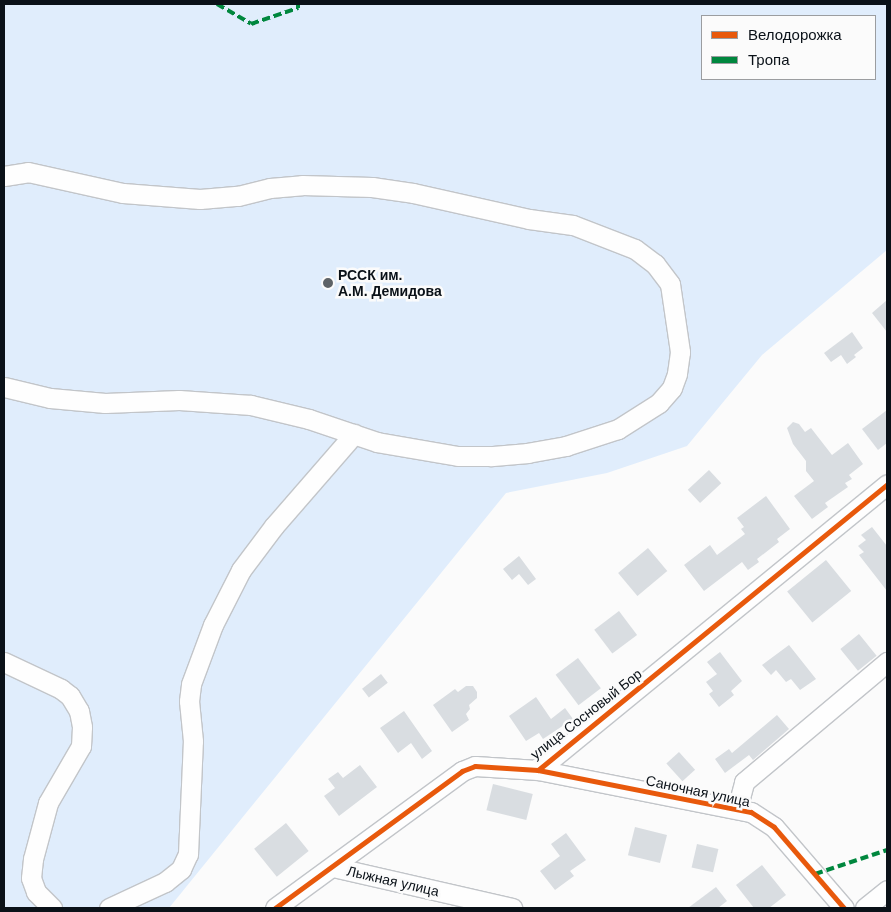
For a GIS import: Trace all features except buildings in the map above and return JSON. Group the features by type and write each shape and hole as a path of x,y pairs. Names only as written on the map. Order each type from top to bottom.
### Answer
{"street":[{"path":"4,176 28,172 123,193 200,199 238,196 270,188 302,184 372,187 413,193 529,219 573,226 604,235 635,248 655,264 670,284 680,352 677,374 672,388 659,403 618,428 566,446 528,454 490,456 458,456 377,442 309,419 251,405 179,400 105,403 50,398 4,387"},
{"path":"110,908 165,882 181,869 188,854 190,838 193,741 189,701 192,684 213,625 241,570 274,526 354,434"},
{"name":"улица Сосновый Бор","path":"275,908 462,771 475,766 538,770 887,484"},
{"path":"4,662 61,688 70,696 79,711 82,727 80,746 48,803 33,860 31,878 36,892 52,908"},
{"path":"737,809 744,782 887,662"},
{"name":"Саночная улица","path":"538,770 751,812 774,827 844,908"},
{"name":"Лыжная улица","path":"333,867 512,908"},
{"path":"865,908 887,890"}],"shaded area":[{"name":"РССК им. А.М. Демидова","path":"4,4 887,4 887,250 762,355 687,446 607,473 506,493 169,908 4,908"}],"marked path":[{"path":"217,4 251,24 298,8 298,4"},
{"path":"815,874 887,850"}],"cycle path":[{"path":"275,908 462,771 475,766 538,770 887,484"},
{"path":"538,770 751,812 774,827 844,908"}],"place":[{"name":"РССК им. А.М. Демидова","path":"328,283"}]}
